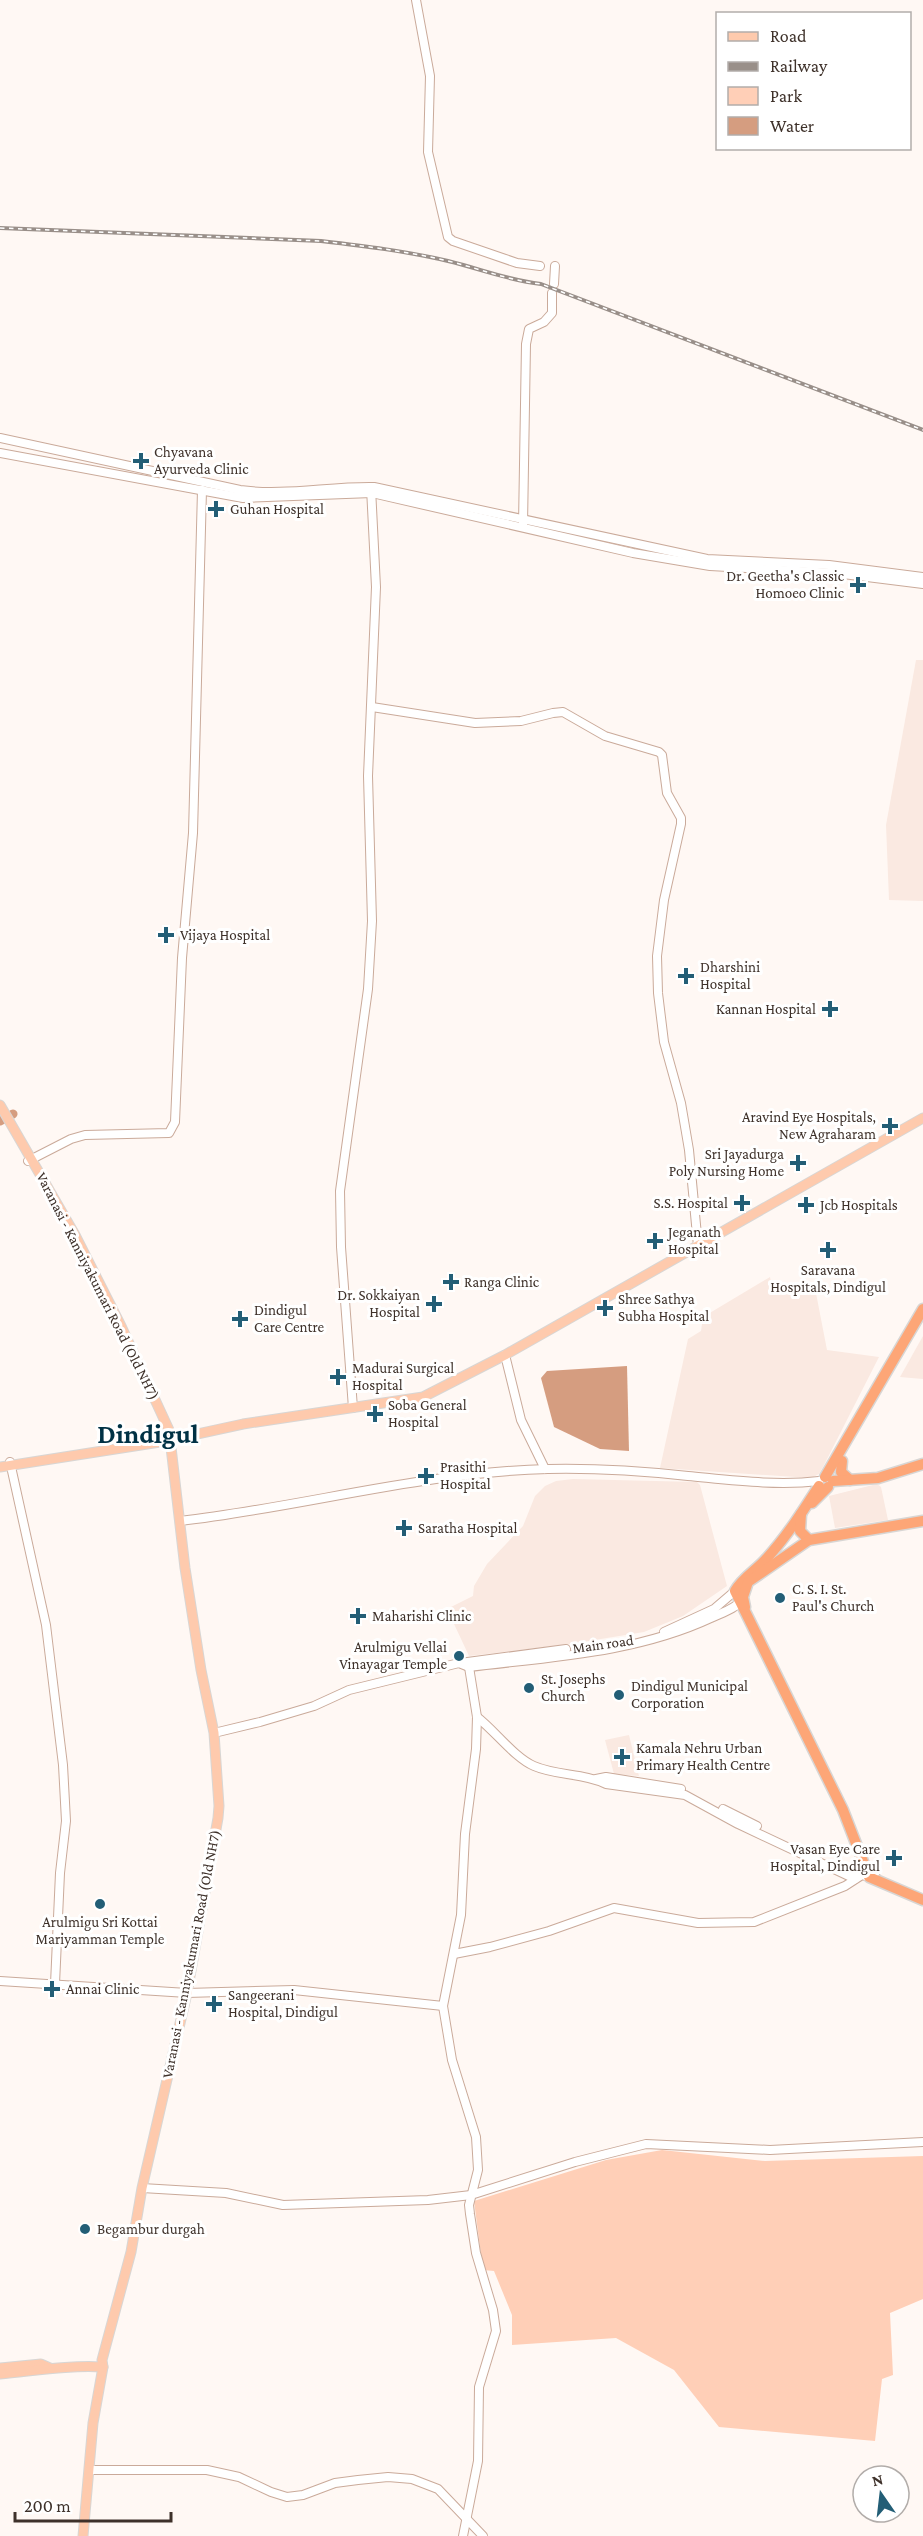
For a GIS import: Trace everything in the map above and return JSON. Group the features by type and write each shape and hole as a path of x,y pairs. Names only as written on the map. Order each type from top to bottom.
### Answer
{"highway":[{"path":"826,1482 923,1309"},
{"path":"923,1320 842,1461 767,1558 745,1577 739,1597 843,1810 866,1874 923,1900"},
{"path":"842,1461 841,1472 850,1480"},
{"path":"826,1482 878,1478 921,1464"},
{"path":"803,1511 800,1531 809,1540"},
{"path":"739,1597 748,1582 809,1540 923,1521"},
{"path":"866,1874 923,1893"}],"main road":[{"path":"416,0 430,76 428,152 448,237 453,242 517,263 540,266"},
{"path":"523,524 526,344 529,329 544,322 552,313 555,266"},
{"path":"0,438 250,491 371,490 523,524 706,559 829,565 923,577"},
{"path":"0,453 251,498 371,490"},
{"path":"30,1160 71,1139 85,1135 169,1133 175,1122 182,958 193,832 202,489"},
{"path":"353,1408 341,1258 340,1191 368,989 372,921 368,812 376,587 371,490"},
{"path":"523,524 633,553 710,566 835,573 923,584"},
{"path":"372,707 492,723 521,721 563,712 605,736 662,755 668,793 681,818 681,824 664,900 657,956 658,993 664,1042 681,1103 687,1138 698,1246"},
{"name":"Varanasi - Kanniyakumari Road (Old NH7)","path":"1,1113 30,1160 117,1328 169,1439 201,1670 214,1733 218,1818 187,1994 142,2188 131,2252 101,2365 93,2423 83,2536"},
{"path":"55,1984 60,1873 66,1821 63,1765 46,1624 5,1464 160,1442 243,1424 423,1397 505,1355 754,1216 923,1118"},
{"path":"505,1355 521,1420 545,1469"},
{"path":"180,1521 445,1477 545,1469 654,1473 796,1483 826,1482"},
{"name":"Main road","path":"214,1733 314,1706 350,1689 459,1663 642,1638 665,1631 739,1597"},
{"name":"Main road","path":"469,1667 645,1643 688,1629 739,1597"},
{"path":"459,1663 469,1667 477,1717 465,1834 463,1900 444,2006 452,2060 478,2150 477,2179 471,2195 470,2214 476,2253 493,2310 496,2331 479,2387 478,2462 463,2536"},
{"path":"477,1717 497,1733 518,1756 532,1766 596,1779 606,1784 685,1795 738,1824 866,1874"},
{"path":"454,1954 549,1931 614,1908 698,1923 754,1922 845,1886 866,1874"},
{"path":"0,1981 187,1994 288,1990 444,2006"},
{"path":"142,2188 226,2193 283,2205 428,2200 471,2195 575,2162 646,2144 770,2150 923,2142"},
{"path":"0,2368 41,2364 50,2368"},
{"path":"0,2374 101,2365 95,2380 87,2422 78,2536"},
{"path":"86,2367 91,2370 95,2380"},
{"path":"89,2470 207,2470 239,2477 287,2497 303,2495 335,2483 388,2477 412,2479 438,2489 483,2536"}],"shaded area":[{"path":"916,660 923,660 923,901 889,900 886,825"},
{"path":"770,1277 773,1292 815,1288 827,1350 879,1357 819,1474 811,1478 660,1468 688,1339 701,1331 703,1317"},
{"path":"923,1336 923,1379 900,1377"},
{"path":"573,1479 697,1482 700,1485 727,1586 683,1616 644,1632 570,1644 469,1656 447,1609 473,1596 474,1586 487,1564 523,1526 535,1496 545,1486 556,1481"},
{"path":"877,1484 881,1487 888,1520 835,1528 829,1496"},
{"name":"Kamala Nehru Urban Primary Health Centre","path":"629,1735 639,1776 614,1774 605,1740"}],"green space":[{"path":"662,2150 765,2161 923,2156 923,2299 890,2313 893,2375 882,2379 875,2441 719,2427 674,2370 616,2338 512,2345 512,2315 494,2271 483,2270 474,2201 606,2160"}],"water":[{"path":"627,1366 629,1451 600,1449 554,1427 541,1378 547,1371"}],"waterway":[{"path":"0,1121 13,1114"}],"railway":[{"path":"0,228 321,241 432,257 505,277 541,284 923,430"}],"place":[{"name":"Chyavana Ayurveda Clinic","path":"141,461"},
{"name":"Guhan Hospital","path":"216,509"},
{"name":"Dr. Geetha's Classic Homoeo Clinic","path":"858,585"},
{"name":"Vijaya Hospital","path":"166,935"},
{"name":"Dharshini Hospital","path":"686,976"},
{"name":"Kannan Hospital","path":"830,1009"},
{"name":"Aravind Eye Hospitals, New Agraharam","path":"890,1126"},
{"name":"Sri Jayadurga Poly Nursing Home","path":"798,1163"},
{"name":"S.S. Hospital","path":"742,1203"},
{"name":"Jcb Hospitals","path":"806,1205"},
{"name":"Jeganath Hospital","path":"655,1241"},
{"name":"Saravana Hospitals, Dindigul","path":"828,1250"},
{"name":"Ranga Clinic","path":"451,1282"},
{"name":"Dr. Sokkaiyan Hospital","path":"434,1304"},
{"name":"Shree Sathya Subha Hospital","path":"605,1308"},
{"name":"Dindigul Care Centre","path":"240,1319"},
{"name":"Madurai Surgical Hospital","path":"338,1377"},
{"name":"Soba General Hospital","path":"375,1414"},
{"name":"Prasithi Hospital","path":"426,1476"},
{"name":"Saratha Hospital","path":"404,1528"},
{"name":"C. S. I. St. Paul's Church","path":"780,1598"},
{"name":"Maharishi Clinic","path":"358,1616"},
{"name":"Arulmigu Vellai Vinayagar Temple","path":"459,1656"},
{"name":"St. Josephs Church","path":"529,1688"},
{"name":"Dindigul Municipal Corporation","path":"619,1695"},
{"name":"Kamala Nehru Urban Primary Health Centre","path":"622,1757"},
{"name":"Vasan Eye Care Hospital, Dindigul","path":"894,1858"},
{"name":"Arulmigu Sri Kottai Mariyamman Temple","path":"100,1904"},
{"name":"Annai Clinic","path":"52,1989"},
{"name":"Sangeerani Hospital, Dindigul","path":"214,2004"},
{"name":"Begambur durgah","path":"85,2229"}],"district":[{"name":"Dindigul","path":"148,1434"}]}
